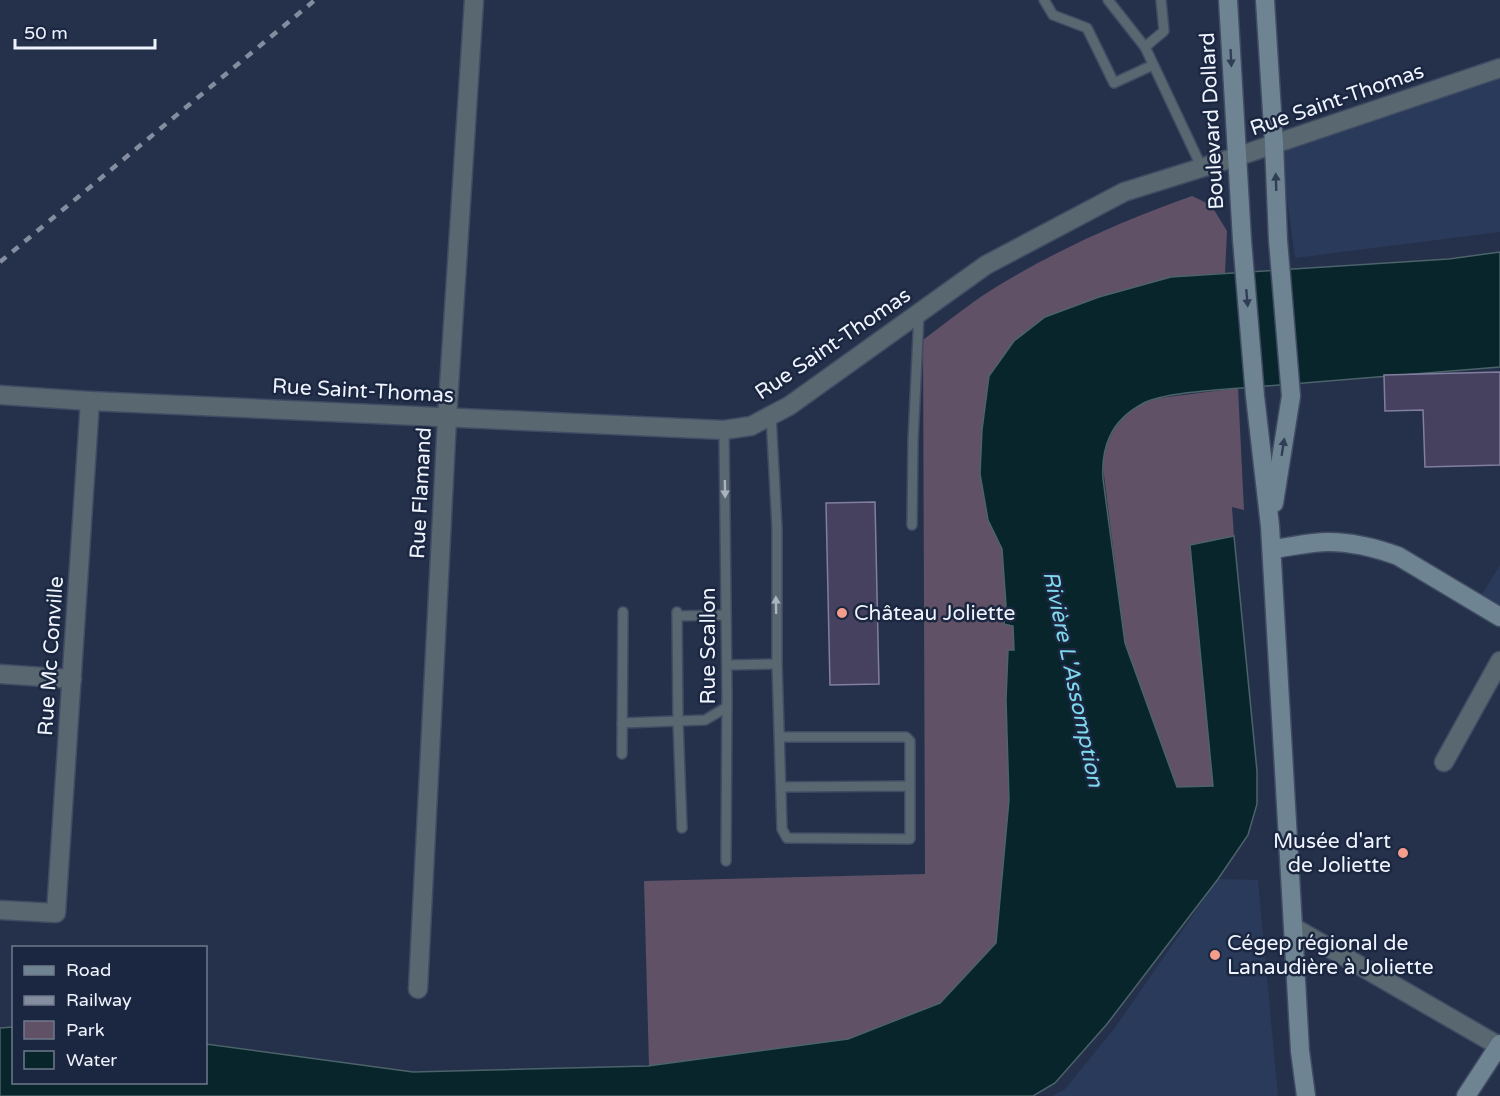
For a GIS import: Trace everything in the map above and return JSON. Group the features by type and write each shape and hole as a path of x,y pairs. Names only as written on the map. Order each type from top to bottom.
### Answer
{"main road":[{"name":"Boulevard Dollard","path":"1228,0 1242,240 1255,396 1270,526"},
{"path":"1265,0 1278,240 1291,396 1270,526 1300,1051 1306,1096"},
{"path":"1272,549 1327,542 1347,543 1382,550 1398,556 1500,617"},
{"path":"1466,1096 1499,1045"}],"street":[{"name":"Rue Flamand","path":"418,989 447,418 474,0"},
{"name":"Rue Saint-Thomas","path":"0,395 724,430 751,426 789,406 986,265 1124,192 1203,168 1500,68"},
{"name":"Rue Mc Conville","path":"0,910 56,913 90,401"},
{"path":"1444,762 1500,662"},
{"path":"0,674 72,679"},
{"path":"1293,927 1499,1045"}],"lane":[{"path":"1044,0 1053,15 1088,28 1114,83 1153,65"},
{"path":"1108,0 1145,47 1203,168"},
{"path":"1145,47 1164,31 1161,0"},
{"path":"912,525 919,313"},
{"path":"771,415 777,528 777,664 782,829 787,838 910,839 910,741 906,737 780,737"},
{"name":"Rue Scallon","path":"724,430 727,665 726,861"},
{"path":"622,612 622,754"},
{"path":"682,828 677,614 726,615"},
{"path":"727,665 777,664"},
{"path":"622,723 705,720 727,707"},
{"path":"781,787 910,786"}],"shaded area":[{"path":"1500,75 1500,232 1295,258 1280,146"},
{"path":"1500,565 1500,617 1477,603"},
{"name":"Cégep régional de Lanaudière à Joliette","path":"1218,879 1258,880 1278,1096 1052,1096 1064,1090 1114,1029"}],"green space":[{"path":"1192,196 1211,205 1227,231 1225,273 1171,277 988,520 1002,549 1006,605 1004,624 1013,626 1014,650 1008,651 1006,700 1009,800 996,943 940,1003 848,1039 649,1066 644,881 925,874 923,340 991,290 1047,258 1118,224"},
{"path":"1238,388 1244,510 1232,507 1234,536 1190,545 1213,786 1177,787 1125,643 1102,459 1114,430 1126,416 1142,404 1152,399"}],"water":[{"name":"Rivière L'Assomption","path":"1500,252 1500,367 1180,394 1142,404 1123,418 1110,436 1104,456 1103,479 1125,643 1177,787 1213,786 1190,545 1234,536 1257,771 1257,804 1248,835 1218,879 1107,1024 1055,1083 1033,1096 0,1096 0,1028 12,1027 12,1084 207,1084 207,1044 413,1072 648,1066 848,1039 940,1003 996,943 1009,800 1006,700 1008,650 1014,650 1013,626 1004,624 1006,605 1002,549 988,520 980,474 982,430 989,376 1014,341 1045,317 1099,297 1171,277 1449,259"}],"building":[{"path":"1500,372 1500,465 1425,467 1423,410 1385,411 1384,375"},
{"path":"875,502 879,684 830,685 826,503"}],"railway":[{"path":"0,262 315,0"}],"place":[{"name":"Château Joliette","path":"842,613"},
{"name":"Musée d'art de Joliette","path":"1403,853"},
{"name":"Cégep régional de Lanaudière à Joliette","path":"1215,955"}]}
